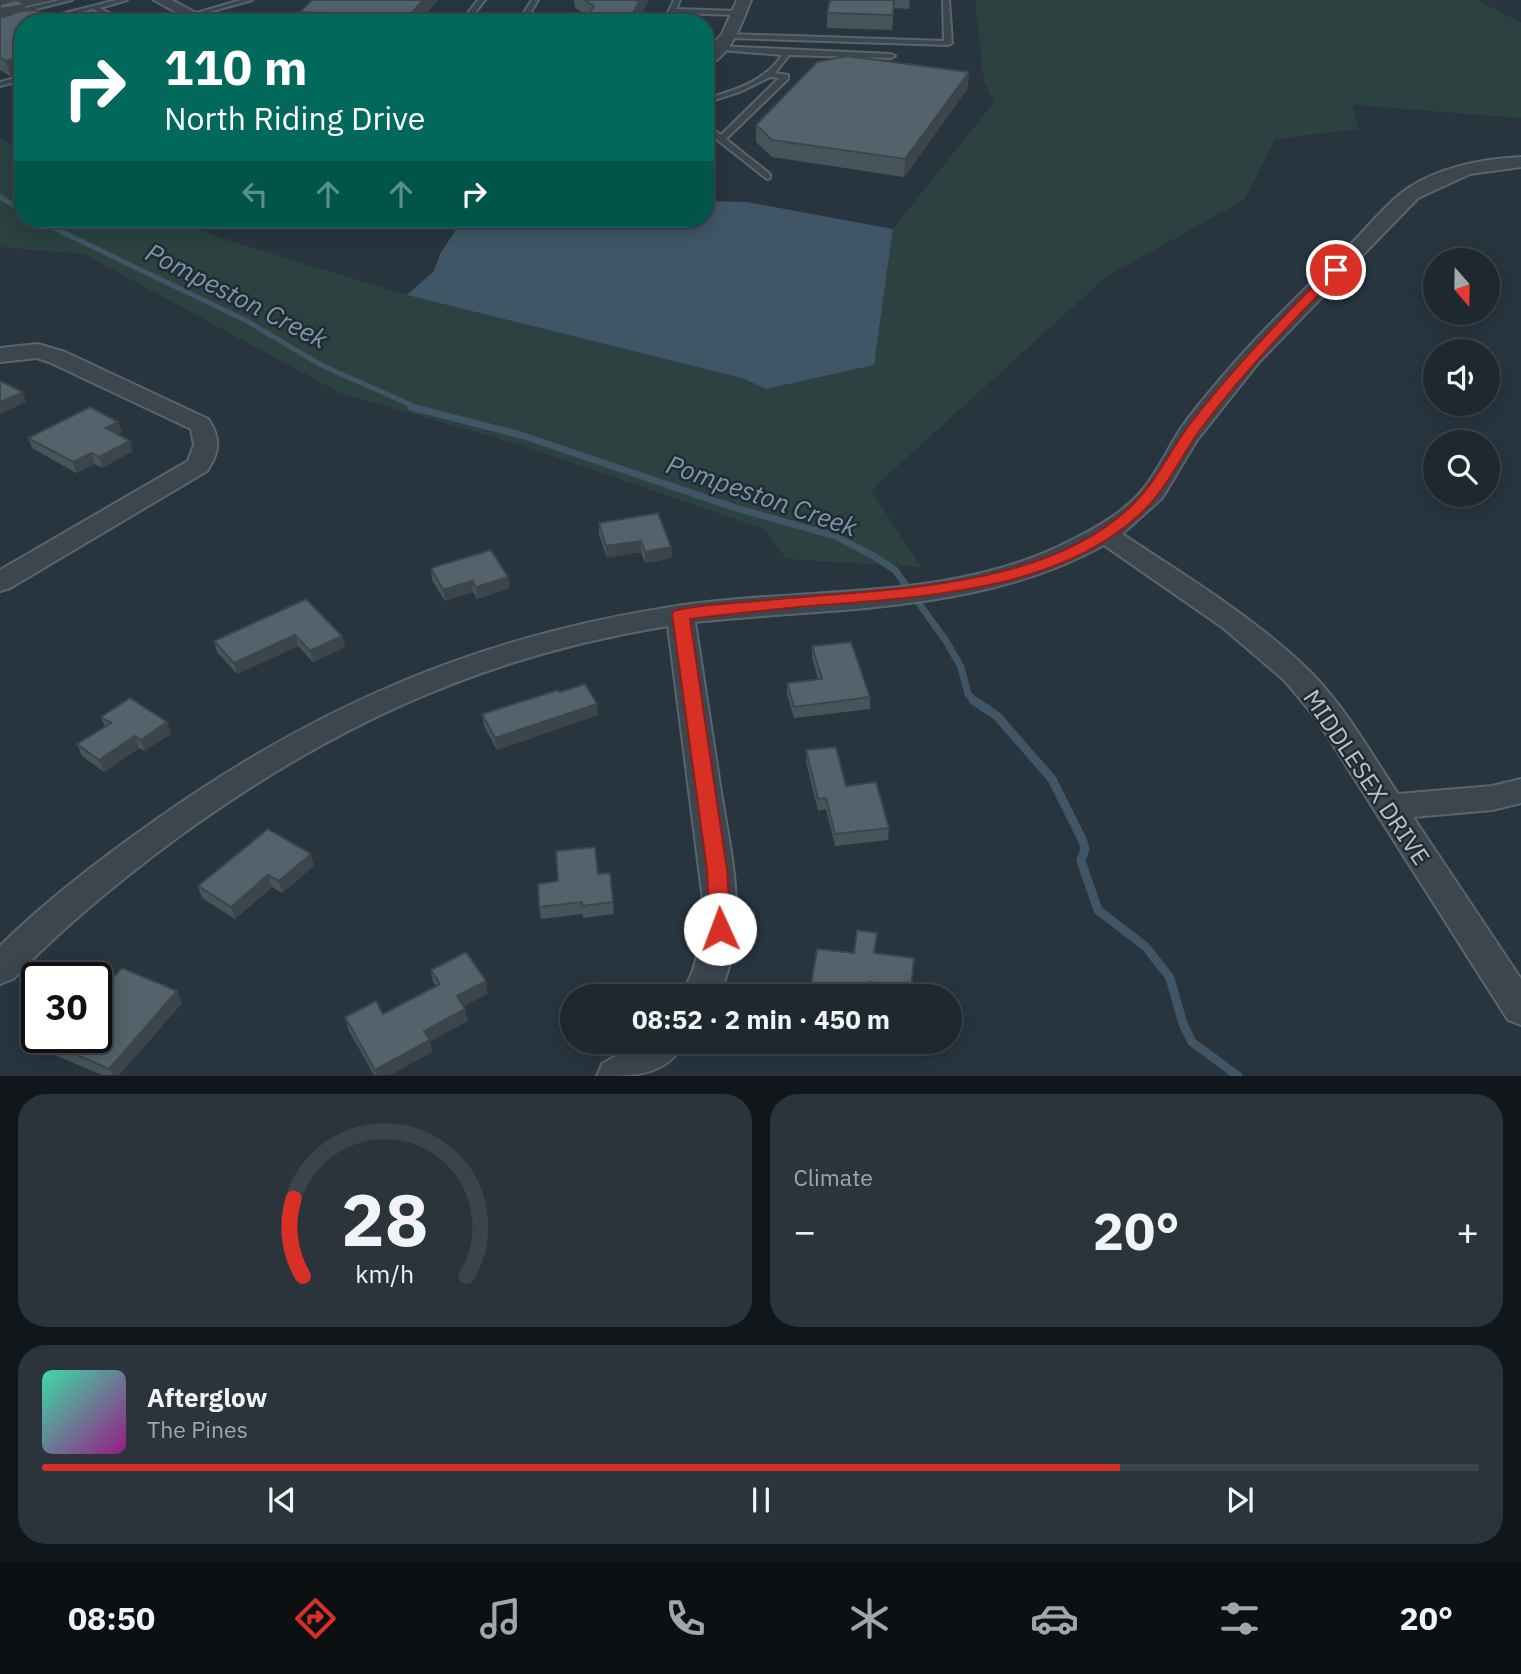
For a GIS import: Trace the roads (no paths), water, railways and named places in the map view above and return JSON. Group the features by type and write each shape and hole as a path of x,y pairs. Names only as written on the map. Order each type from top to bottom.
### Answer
{"street":[{"path":"161,0 188,14"},
{"path":"714,52 725,42 741,7"},
{"path":"0,969 101,877 195,808 279,753 353,714 428,682 507,654 588,631 680,614 790,602 883,596 980,582 1037,566 1105,534 1132,514 1155,491 1183,443 1228,385 1280,326 1411,194 1427,184 1468,169 1521,162"},
{"path":"0,355 37,351 57,357 200,424 208,435 207,449 198,466 0,582"},
{"name":"MIDDLESEX DRIVE","path":"1105,534 1232,621 1294,673 1327,711 1521,1009"},
{"path":"680,614 720,900 716,961 705,984"},
{"path":"1389,807 1492,798 1521,791"},
{"path":"616,1076 652,1054"}],"lane":[{"path":"0,16 69,0"},
{"path":"64,14 124,0"},
{"path":"199,14 249,0"},
{"path":"470,14 482,0"},
{"path":"670,14 677,0"},
{"path":"725,42 948,43 946,0"},
{"path":"94,7 107,14"},
{"path":"671,11 741,7"},
{"path":"725,42 787,53 891,56"},
{"path":"714,99 768,74 782,65 787,53"},
{"path":"722,139 785,77 768,74"},
{"path":"714,133 767,176"}],"water":[{"path":"714,201 747,202 893,229 874,365 766,389 742,378 407,295 434,271 440,254 457,228 714,228"}],"waterway":[{"name":"Pompeston Creek","path":"0,197 14,206"},
{"name":"Pompeston Creek","path":"54,228 247,321 321,365 418,408"},
{"name":"Pompeston Creek","path":"411,407 521,435 736,508 835,536 872,555 895,570 946,641 961,667 968,694 975,701"},
{"name":"Pompeston Creek","path":"973,700 997,716 1052,779 1082,839 1085,849 1081,861 1098,910 1146,947 1170,978 1183,1024 1192,1042 1238,1076"}]}
